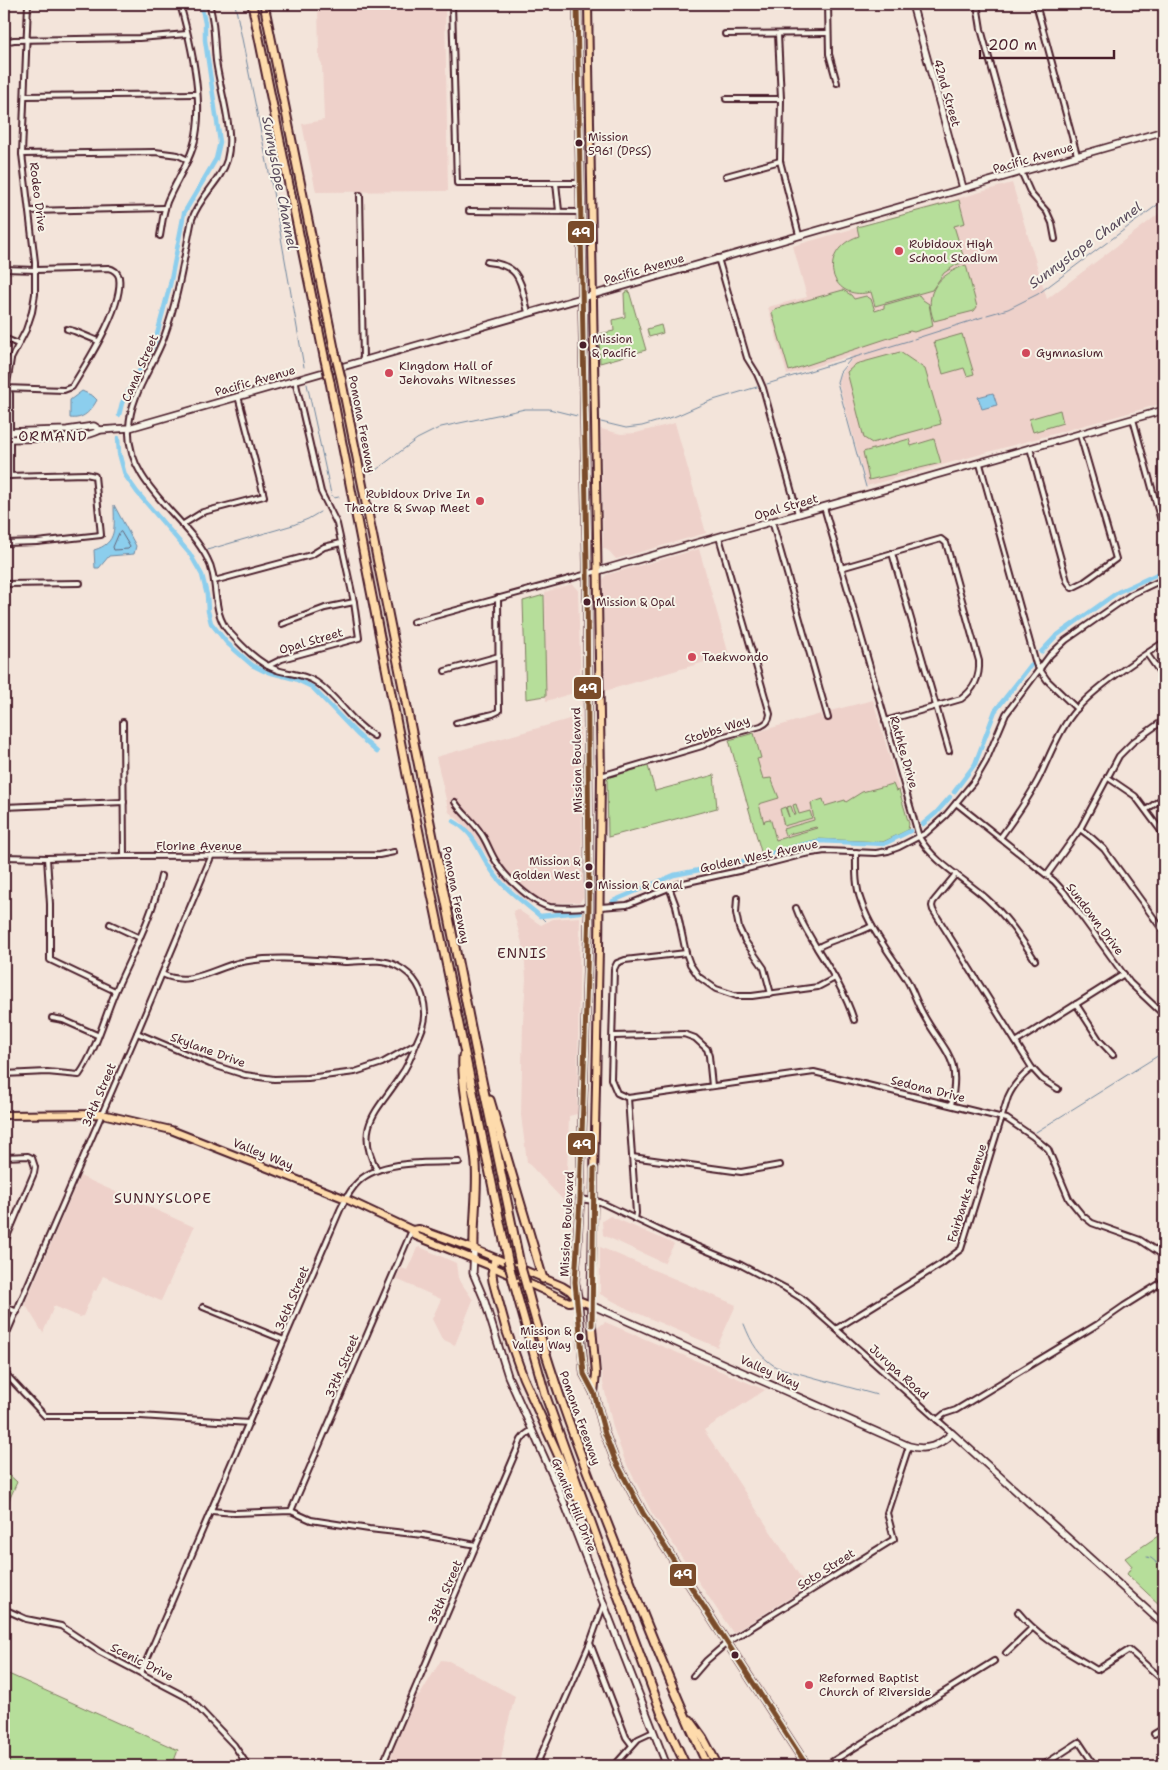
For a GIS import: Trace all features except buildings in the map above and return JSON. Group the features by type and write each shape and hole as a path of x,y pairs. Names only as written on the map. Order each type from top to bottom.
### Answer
{"highway":[{"name":"Pomona Freeway","path":"252,4 330,382 414,808 508,1260 546,1394 661,1712 686,1766"},
{"name":"Pomona Freeway","path":"264,4 520,1264 560,1401 679,1704 708,1766"},
{"path":"463,1045 462,1070 473,1134 476,1167 474,1249"},
{"path":"475,1047 543,1279"},
{"path":"496,1258 492,1274 507,1332 521,1370 600,1547"},
{"path":"679,1704 703,1738 718,1766"}],"main road":[{"name":"Mission Boulevard","path":"577,4 589,907 580,1199 575,1282 584,1374 594,1393 605,1434 628,1487 808,1766"},
{"name":"Mission Boulevard","path":"588,4 601,776 593,1200 592,1305 596,1374 594,1393"},
{"path":"589,907 600,907"},
{"name":"Valley Way","path":"4,1115 102,1114 171,1130 346,1199 412,1230 416,1236 493,1267 569,1302 578,1300"},
{"name":"Valley Way","path":"412,1230 419,1229 496,1258 570,1291 578,1300 592,1305"}],"street":[{"name":"Rodeo Drive","path":"7,476 6,432 10,394 6,388 9,368 18,344 26,330 35,294 36,270 22,154 28,4"},
{"path":"160,236 165,208 188,160 198,129 197,94 180,4"},
{"name":"Canal Street","path":"209,4 213,23 217,69 228,129 228,155 224,167 195,208 171,318 134,403 129,428 132,452 141,474 208,558 219,613 228,632 268,666 314,680 335,698 364,731 374,736"},
{"path":"452,4 457,183 580,183"},
{"path":"828,4 829,54 837,83"},
{"name":"42nd Street","path":"912,4 963,188"},
{"path":"977,4 981,29 1020,172 1030,194 1047,212 1052,223 1055,239"},
{"path":"1036,4 1077,155"},
{"path":"725,34 828,33"},
{"path":"4,42 26,39 156,37 187,34"},
{"path":"778,34 781,99 780,161 799,235"},
{"path":"25,96 197,94"},
{"path":"726,99 781,99"},
{"name":"Pacific Avenue","path":"100,430 129,428 1164,131"},
{"path":"22,154 155,152 178,155 188,160"},
{"path":"726,176 780,161"},
{"path":"556,183 559,211"},
{"path":"360,195 363,360"},
{"path":"29,211 165,208"},
{"path":"469,211 580,212"},
{"path":"718,258 747,358 763,388 798,514"},
{"path":"488,262 504,264 512,268 518,277 528,312"},
{"path":"4,269 108,268 116,272 119,278 114,309 72,387 69,389 6,388"},
{"path":"67,329 98,341"},
{"path":"4,338 18,344"},
{"path":"282,624 325,608 354,602 337,524 320,492 295,380"},
{"path":"182,525 203,512 264,496 238,396"},
{"name":"Opal Street","path":"413,622 980,464 1164,410"},
{"path":"1133,419 1164,532"},
{"path":"6,432 67,430 94,426 100,430 94,433 71,436 6,439"},
{"path":"1030,448 1067,581 1072,588 1084,582 1116,559 1080,435"},
{"path":"980,464 1039,669 1047,680 1077,709"},
{"path":"4,542 37,542 101,535 95,476 86,474 7,476"},
{"name":"Rathke Drive","path":"824,507 918,837 933,856 987,899 1005,916 1035,960"},
{"path":"772,521 828,718"},
{"name":"Stobbs Way","path":"601,776 761,726 767,723 769,719 770,714 719,536"},
{"path":"841,568 941,539 944,540 977,650 980,672 977,681 966,695 955,702 885,722"},
{"path":"214,581 311,555 324,547 341,543"},
{"path":"892,553 949,751"},
{"name":"Golden West Avenue","path":"600,907 627,905 669,887 805,854 830,851 876,853 888,851 918,837 935,826 982,770 1006,714 1050,655 1066,640 1132,594 1164,581"},
{"path":"4,584 80,584"},
{"path":"456,723 499,711 498,598"},
{"name":"Opal Street","path":"268,666 282,659 359,638 354,602"},
{"path":"1000,838 1021,809 1038,780 1057,737 1077,709 1099,688 1164,642"},
{"path":"1147,654 1164,678"},
{"path":"445,671 499,656"},
{"path":"1047,874 1080,829 1123,751 1164,720"},
{"path":"123,722 124,856"},
{"path":"1107,777 1131,792 1164,835"},
{"path":"1146,810 1164,796"},
{"path":"4,807 124,802"},
{"path":"455,802 461,812 480,832 503,872 541,904 551,907 589,907"},
{"name":"Sundown Drive","path":"956,803 1047,874 1064,892 1135,988 1164,1015"},
{"path":"1080,829 1104,849 1164,932"},
{"name":"Florine Avenue","path":"4,857 379,855 394,852"},
{"path":"856,852 858,891 864,910 908,983 924,1016 952,1059 955,1082 950,1105"},
{"name":"34th Street","path":"4,1340 211,857"},
{"path":"47,858 50,904 50,960 115,991"},
{"path":"956,874 933,902 932,906 1032,1068 1042,1079 1058,1089"},
{"path":"4,1074 47,1072 79,1075 89,1060 115,991 140,938 158,894 161,876"},
{"path":"669,887 676,906 690,964 699,976 716,990 737,996 771,994 818,987 835,978"},
{"path":"737,898 736,913 739,928 764,968 771,994"},
{"path":"796,908 802,924 835,978 854,1020"},
{"path":"110,924 140,938"},
{"path":"817,948 832,940 862,932 872,926"},
{"path":"635,1219 628,1098 617,1092 612,1085 614,969 617,963 625,960 686,953"},
{"path":"162,974 172,978 194,978 241,962 262,960 309,959 347,962 381,960 400,967 420,987 425,1018 402,1075 380,1104 369,1124 368,1145 377,1170 402,1165 459,1162"},
{"path":"1016,1042 1124,974"},
{"path":"1076,1004 1100,1041 1113,1055"},
{"path":"52,1018 64,1020 98,1035"},
{"name":"Skylane Drive","path":"137,1033 210,1064 245,1075 274,1079 308,1078 355,1072 382,1063 416,1044"},
{"path":"614,1036 684,1034 695,1038 707,1049 710,1056 712,1086"},
{"name":"Fairbanks Avenue","path":"836,1329 941,1264 961,1248 1011,1090 1020,1078 1032,1068"},
{"name":"Sedona Drive","path":"628,1098 820,1073 1002,1117 1044,1144 1069,1199 1082,1215 1092,1223 1140,1240 1164,1256"},
{"path":"4,1157 28,1156 34,1162 34,1173 4,1244"},
{"path":"632,1156 741,1172 780,1165"},
{"name":"36th Street","path":"140,1673 346,1199 358,1182 377,1170"},
{"name":"Jurupa Road","path":"580,1199 593,1200 741,1265 801,1298 1164,1625"},
{"name":"37th Street","path":"292,1511 412,1230"},
{"name":"Granite Hill Drive","path":"474,1249 474,1278 484,1299 512,1386 562,1497 667,1766"},
{"path":"937,1420 944,1414 956,1410 1098,1324 1164,1281"},
{"name":"Valley Way","path":"592,1305 909,1446 921,1449 932,1447 939,1444 952,1433"},
{"path":"4,1306 16,1312"},
{"path":"203,1307 284,1340"},
{"path":"4,1372 45,1416 140,1416 249,1423"},
{"name":"38th Street","path":"382,1766 521,1440 524,1435 532,1430"},
{"name":"Soto Street","path":"693,1676 706,1661 728,1642 894,1538 886,1512 909,1446"},
{"path":"212,1511 236,1513 292,1511 311,1520 369,1529 423,1534 476,1545"},
{"path":"536,1766 590,1644 603,1606"},
{"name":"Scenic Drive","path":"4,1609 26,1619 61,1626 100,1652 190,1699 234,1745 248,1766"},
{"path":"1018,1612 1032,1628 1047,1640 1097,1670 1129,1650 1164,1682"},
{"path":"1006,1652 1032,1628"},
{"path":"590,1644 626,1737 632,1745"},
{"path":"825,1766 994,1661"},
{"path":"1154,1734 1164,1728"},
{"path":"614,1766 638,1739 653,1732"},
{"path":"1042,1766 1079,1742 1095,1766"}],"shaded area":[{"path":"318,4 445,4 448,191 316,192 302,124 324,120 322,64 319,58"},
{"path":"1012,183 1047,299 1164,210 1164,403 867,486 838,381 840,375 851,361 850,356 787,375 768,307 807,297 793,246"},
{"path":"675,423 706,533 616,559 609,551 603,548 601,429 621,434 636,433"},
{"path":"699,549 729,655 605,691 603,580 606,575"},
{"path":"572,584 578,590 581,691 546,701 545,592"},
{"path":"873,700 909,824 908,830 883,842 818,839 762,855 729,740 821,714 823,719 832,717 830,711"},
{"path":"580,716 583,897 580,902 531,904 503,880 476,840 462,823 449,812 436,757"},
{"path":"517,909 541,925 553,919 580,917 577,1114 569,1116 566,1203 527,1162 521,1115 526,979 524,950 513,911"},
{"path":"80,1176 194,1227 161,1301 103,1276 96,1291 94,1290 83,1316 80,1317 54,1306 43,1333 25,1304"},
{"path":"610,1216 674,1244 664,1263 603,1235 602,1221"},
{"path":"420,1247 456,1263 458,1278 473,1300 455,1345 442,1339 432,1319 441,1299 396,1279 401,1268 407,1270 417,1248"},
{"path":"600,1247 736,1305 717,1347 630,1310 600,1294"},
{"path":"605,1322 765,1390 704,1430 807,1587 733,1633 652,1513 625,1461 613,1427 603,1383 597,1328"},
{"path":"441,1660 449,1661 515,1696 500,1766 387,1766 416,1697 420,1695"}],"green space":[{"name":"Rubidoux High School Stadium","path":"959,200 965,223 954,226 965,262 956,265 944,273 932,290 875,306 871,292 857,293 845,290 837,283 833,273 833,263 837,252 845,243 859,236 857,227"},
{"path":"966,265 977,307 974,311 934,321 930,301 936,286 948,273"},
{"path":"843,290 854,299 866,296 871,299 875,311 884,308 884,305 919,295 929,304 933,326 914,332 910,331 789,371 772,313 775,309"},
{"path":"629,291 646,350 600,363 599,334 614,331 613,320 625,317 624,293"},
{"path":"661,325 663,333 649,337 647,329"},
{"path":"962,334 974,374 967,376 964,368 943,374 934,342"},
{"path":"900,352 925,369 941,424 872,443 864,438 847,372 856,364"},
{"path":"1060,410 1063,423 1033,432 1029,419"},
{"path":"909,439 911,446 934,439 941,463 869,480 863,452"},
{"path":"544,595 546,696 526,699 523,601"},
{"path":"754,733 761,758 757,759 763,779 771,778 779,798 759,804 764,823 765,820 770,819 771,821 776,840 817,828 785,835 783,829 814,820 811,803 823,799 825,806 845,800 846,802 862,792 893,784 896,791 899,790 909,824 908,830 883,842 818,839 762,855 729,740"},
{"path":"648,766 655,791 714,775 717,808 608,837 607,780 610,777"},
{"path":"796,804 799,814 810,811 812,818 784,826 780,809 785,807 789,817 786,807 791,806 794,815 796,815 793,805"},
{"path":"4,1470 17,1482 4,1512"},
{"path":"1164,1532 1164,1609 1127,1574 1132,1566 1125,1558"},
{"path":"4,1672 178,1750 172,1766 4,1766"}],"water":[{"path":"82,391 97,400 92,408 83,416 70,418 70,400"},
{"path":"993,393 997,405 982,409 978,397"},
{"path":"114,505 136,546 134,554 109,556 99,568 95,568 94,550 107,543 113,533"}],"waterway":[{"path":"119,415 122,403 155,342 170,285 184,213 216,159 220,142 201,4"},
{"name":"Sunnyslope Channel","path":"235,4 273,192 304,367"},
{"name":"Sunnyslope Channel","path":"987,315 1008,309 1038,294 1164,200"},
{"name":"Sunnyslope Channel","path":"914,339 983,317"},
{"name":"Sunnyslope Channel","path":"767,384 911,340"},
{"path":"851,359 840,372 837,382 866,487"},
{"name":"Sunnyslope Channel","path":"307,384 331,494 334,498 339,497"},
{"name":"Sunnyslope Channel","path":"601,422 626,428 642,426 676,416 710,401 757,387"},
{"name":"Sunnyslope Channel","path":"372,473 417,439 441,427 525,409 549,409 577,416"},
{"name":"Sunnyslope Channel","path":"118,438 119,453 125,475 137,492 190,554 202,575 211,623 227,643 252,665 264,671"},
{"name":"Sunnyslope Channel","path":"207,550 293,525 320,512"},
{"path":"1041,652 1056,636 1118,592 1164,571"},
{"path":"954,792 975,764 995,711 1031,665"},
{"path":"268,672 295,679 312,687 377,752"},
{"path":"923,824 950,797"},
{"path":"453,821 471,836 500,882 540,916 580,912"},
{"path":"613,901 674,875 740,862 805,844 819,841 884,844 910,831"},
{"path":"540,916 545,921"},
{"path":"1036,1132 1164,1052"},
{"path":"1164,1054 1162,1057 1164,1061"},
{"path":"744,1324 756,1348 776,1367 877,1395"},
{"path":"1147,1557 1164,1569"}],"transit line":[{"name":"49","path":"577,4 587,563 589,907 580,1199 575,1282 584,1374 594,1393 605,1434 615,1460 643,1513 807,1766"},
{"name":"49","path":"592,1325 594,1169"}],"place":[{"name":"Mission 5961 (DPSS)","path":"579,143"},
{"name":"Rubidoux High School Stadium","path":"899,251"},
{"name":"Mission & Pacific","path":"583,345"},
{"name":"Gymnasium","path":"1026,353"},
{"name":"Kingdom Hall of Jehovahs Witnesses","path":"389,373"},
{"name":"Rubidoux Drive In Theatre & Swap Meet","path":"480,501"},
{"name":"Mission & Opal","path":"587,602"},
{"name":"Taekwondo","path":"692,657"},
{"name":"Mission & Golden West","path":"589,867"},
{"name":"Mission & Canal","path":"589,885"},
{"name":"Mission & Valley Way","path":"580,1337"},
{"name":"Reformed Baptist Church of Riverside","path":"809,1685"}],"district":[{"name":"ORMAND","path":"53,436"},
{"name":"ENNIS","path":"522,953"},
{"name":"SUNNYSLOPE","path":"163,1198"}]}
